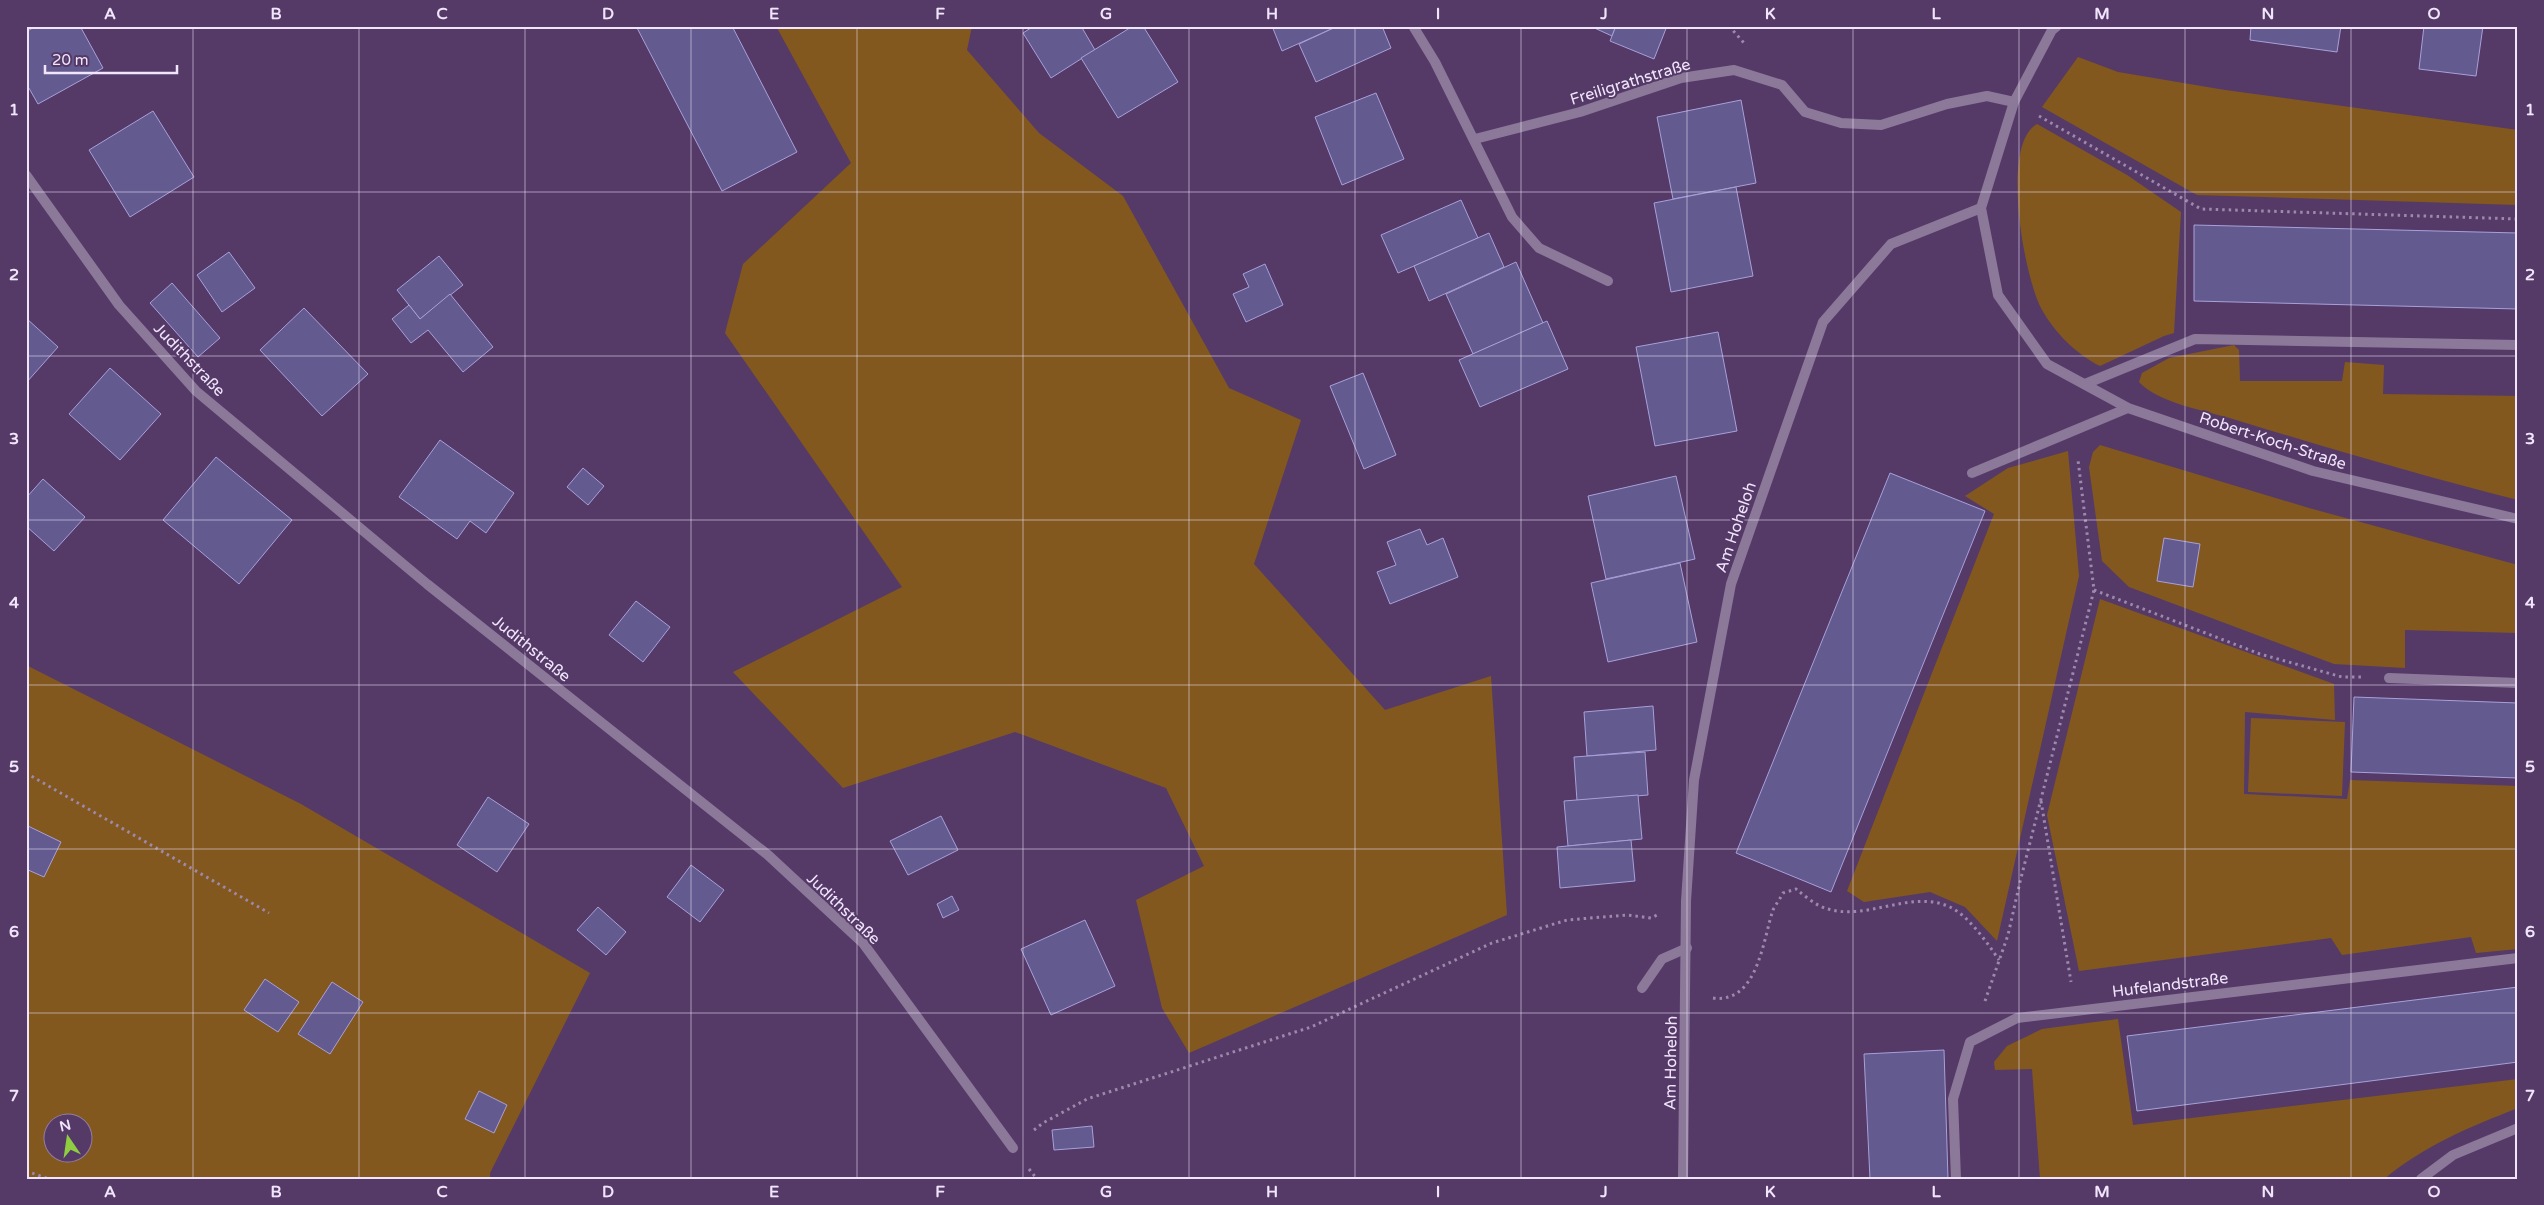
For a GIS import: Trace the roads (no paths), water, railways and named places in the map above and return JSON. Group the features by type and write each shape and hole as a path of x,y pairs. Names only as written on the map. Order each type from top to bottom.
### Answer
{"street":[{"path":"1413,26 1435,62 1475,139 1512,217 1539,248 1608,281"},
{"name":"Robert-Koch-Straße","path":"2057,26 2052,30 2014,102 1981,208 1998,295 2047,364 2128,408 2313,471 2518,519"},
{"name":"Freiligrathstraße","path":"1475,139 1580,112 1681,78 1734,70 1782,86 1805,112 1842,123 1881,125 1946,104 1987,96 2014,102"},
{"name":"Judithstraße","path":"26,175 119,305 196,391 427,584 768,855 863,943 1013,1148"},
{"name":"Am Hoheloh","path":"1683,1179 1687,948 1686,901 1694,780 1731,584 1823,322 1892,244 1981,208"},
{"path":"2085,384 2195,339 2518,345"},
{"path":"1972,473 2128,408"},
{"path":"2389,678 2518,683"},
{"path":"1642,988 1662,958 1687,948"},
{"name":"Hufelandstraße","path":"1956,1179 1953,1099 1970,1042 2017,1018 2518,958"},
{"path":"2421,1179 2452,1155 2518,1128"}]}
